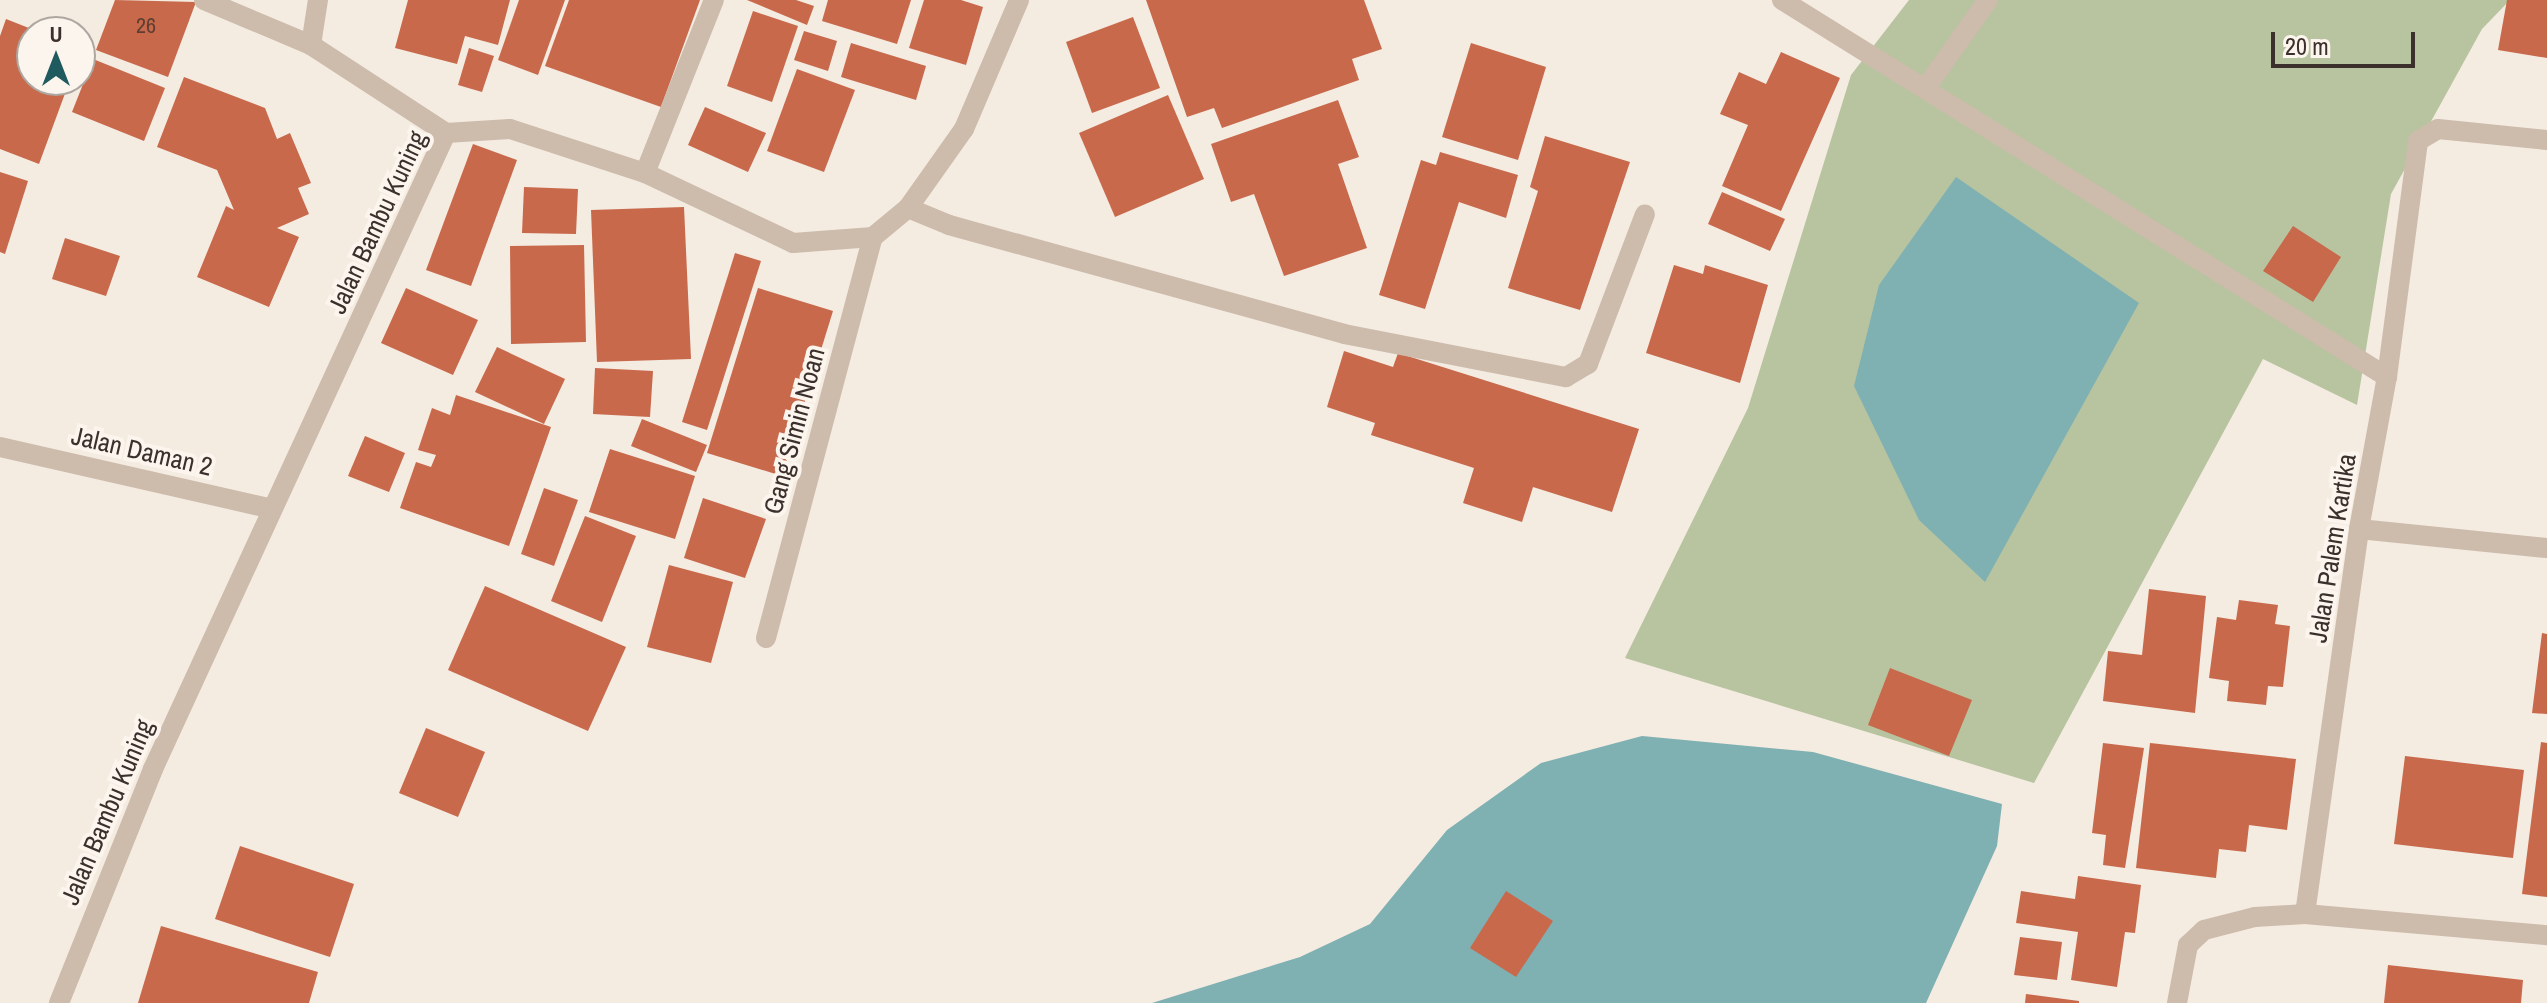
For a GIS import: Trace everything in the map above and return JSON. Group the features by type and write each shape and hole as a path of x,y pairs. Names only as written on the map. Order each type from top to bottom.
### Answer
{"street":[{"path":"204,0 311,45 446,133"},
{"path":"311,45 318,0"},
{"path":"645,173 714,0"},
{"path":"873,237 908,208 964,129 1019,0"},
{"path":"1782,0 2387,377"},
{"path":"1925,89 1988,0"},
{"name":"Jalan Bambu Kuning","path":"59,1003 153,769 446,133 510,129 645,173 793,243 873,237"},
{"name":"Jalan Palem Kartika","path":"2305,914 2359,529 2387,377 2418,141 2438,129 2547,140"},
{"path":"908,208 949,225 1344,334 1566,377 1588,364 1645,214"},
{"name":"Gang Simin Noan","path":"766,638 873,237"},
{"name":"Jalan Daman 2","path":"0,447 272,509"},
{"path":"2359,529 2547,548"},
{"path":"2177,1003 2188,945 2204,930 2255,917 2305,914 2547,935"}],"green space":[{"path":"1909,0 2510,0 2482,29 2391,194 2357,405 2263,359 2034,783 1625,658 1748,408 1851,75"}],"water":[{"path":"1956,177 2139,303 1985,582 1919,520 1854,386 1879,285"},
{"path":"1642,736 1813,752 2002,804 1997,846 1926,1003 1152,1003 1300,957 1370,924 1447,830 1541,763"}],"building":[{"path":"115,0 196,2 168,77 96,50"},
{"path":"408,0 510,0 498,45 465,36 457,64 395,48"},
{"path":"519,0 565,0 538,75 498,60"},
{"path":"569,0 700,0 661,107 545,66"},
{"path":"747,0 796,0 814,6 807,25"},
{"path":"828,0 911,0 897,44 822,21"},
{"path":"924,0 961,0 983,7 966,65 909,48"},
{"path":"1146,0 1364,0 1382,49 1352,59 1359,80 1222,128 1214,108 1187,117"},
{"path":"2507,0 2547,0 2547,58 2498,50"},
{"path":"753,11 798,26 772,102 727,86"},
{"path":"1133,17 1160,88 1092,113 1066,42"},
{"path":"6,19 16,23 16,96 64,96 39,164 0,149 0,36"},
{"path":"804,31 837,41 828,71 794,60"},
{"path":"851,43 926,66 916,100 841,77"},
{"path":"1471,43 1546,67 1518,160 1442,137"},
{"path":"469,48 494,56 482,92 458,85"},
{"path":"1781,52 1840,78 1781,211 1722,186 1748,125 1720,114 1739,72 1766,84"},
{"path":"96,60 165,88 144,141 72,112 78,96 96,96"},
{"path":"797,69 855,90 824,172 767,151"},
{"path":"184,77 265,108 277,139 290,133 311,183 298,188 309,214 277,228 299,237 269,307 197,277 226,206 234,210 217,170 157,147"},
{"path":"1168,95 1204,179 1115,217 1079,133"},
{"path":"1338,100 1359,157 1338,164 1367,248 1284,276 1254,194 1231,202 1211,144"},
{"path":"705,107 766,133 748,172 688,145"},
{"path":"1545,136 1630,162 1580,310 1508,288 1538,191 1530,187"},
{"path":"473,144 517,160 471,286 426,270"},
{"path":"1440,152 1518,175 1506,218 1459,202 1425,309 1379,295 1421,160 1436,165"},
{"path":"0,172 28,181 5,254 0,252"},
{"path":"524,187 578,189 576,234 522,233"},
{"path":"1722,192 1785,219 1770,251 1708,224"},
{"path":"684,207 691,359 597,362 591,210"},
{"path":"2293,226 2341,257 2313,302 2263,271"},
{"path":"65,238 120,256 106,296 52,279"},
{"path":"584,245 586,342 511,344 510,246"},
{"path":"735,253 761,261 707,430 682,422"},
{"path":"1674,265 1703,274 1705,265 1768,285 1740,383 1646,353"},
{"path":"406,288 478,320 453,375 381,343"},
{"path":"758,288 833,311 782,476 707,453"},
{"path":"497,347 565,379 544,424 475,392"},
{"path":"1344,351 1393,367 1398,353 1639,429 1612,512 1533,487 1522,522 1463,503 1474,468 1371,435 1375,423 1327,407"},
{"path":"595,368 653,371 650,417 593,414"},
{"path":"456,395 551,427 509,546 400,508 416,462 431,467 436,455 418,450 432,408 450,415"},
{"path":"642,419 707,445 696,472 631,446"},
{"path":"365,436 405,453 389,492 348,476"},
{"path":"610,449 695,476 675,539 589,512"},
{"path":"544,488 578,500 554,566 521,554"},
{"path":"703,498 766,519 745,578 684,558"},
{"path":"585,516 636,536 602,622 551,601"},
{"path":"669,565 733,582 711,663 647,647"},
{"path":"485,586 626,647 588,731 448,670"},
{"path":"2149,589 2206,596 2195,713 2103,701 2108,651 2142,655"},
{"path":"2239,600 2278,605 2275,624 2290,626 2283,687 2268,686 2266,705 2227,701 2229,681 2209,678 2217,617 2236,620"},
{"path":"2542,633 2547,634 2547,714 2532,713"},
{"path":"1890,668 1972,700 1949,756 1868,725"},
{"path":"426,728 485,752 458,817 399,793"},
{"path":"2541,742 2547,743 2547,897 2522,894"},
{"path":"2103,743 2144,748 2125,868 2103,865 2106,835 2092,833"},
{"path":"2150,743 2296,759 2287,830 2249,825 2246,852 2219,849 2216,878 2136,868"},
{"path":"2405,756 2524,770 2513,858 2394,844"},
{"path":"240,846 354,884 330,957 215,919"},
{"path":"2078,876 2141,885 2135,933 2125,932 2117,987 2071,980 2078,932 2016,923 2021,891 2075,899"},
{"path":"1506,891 1553,921 1516,977 1470,948"},
{"path":"161,926 318,972 309,1003 138,1003"},
{"path":"2020,937 2062,942 2057,980 2014,975"},
{"path":"2388,965 2523,980 2521,1003 2384,1003"},
{"path":"2026,994 2079,1001 2079,1003 2025,1003"}]}
